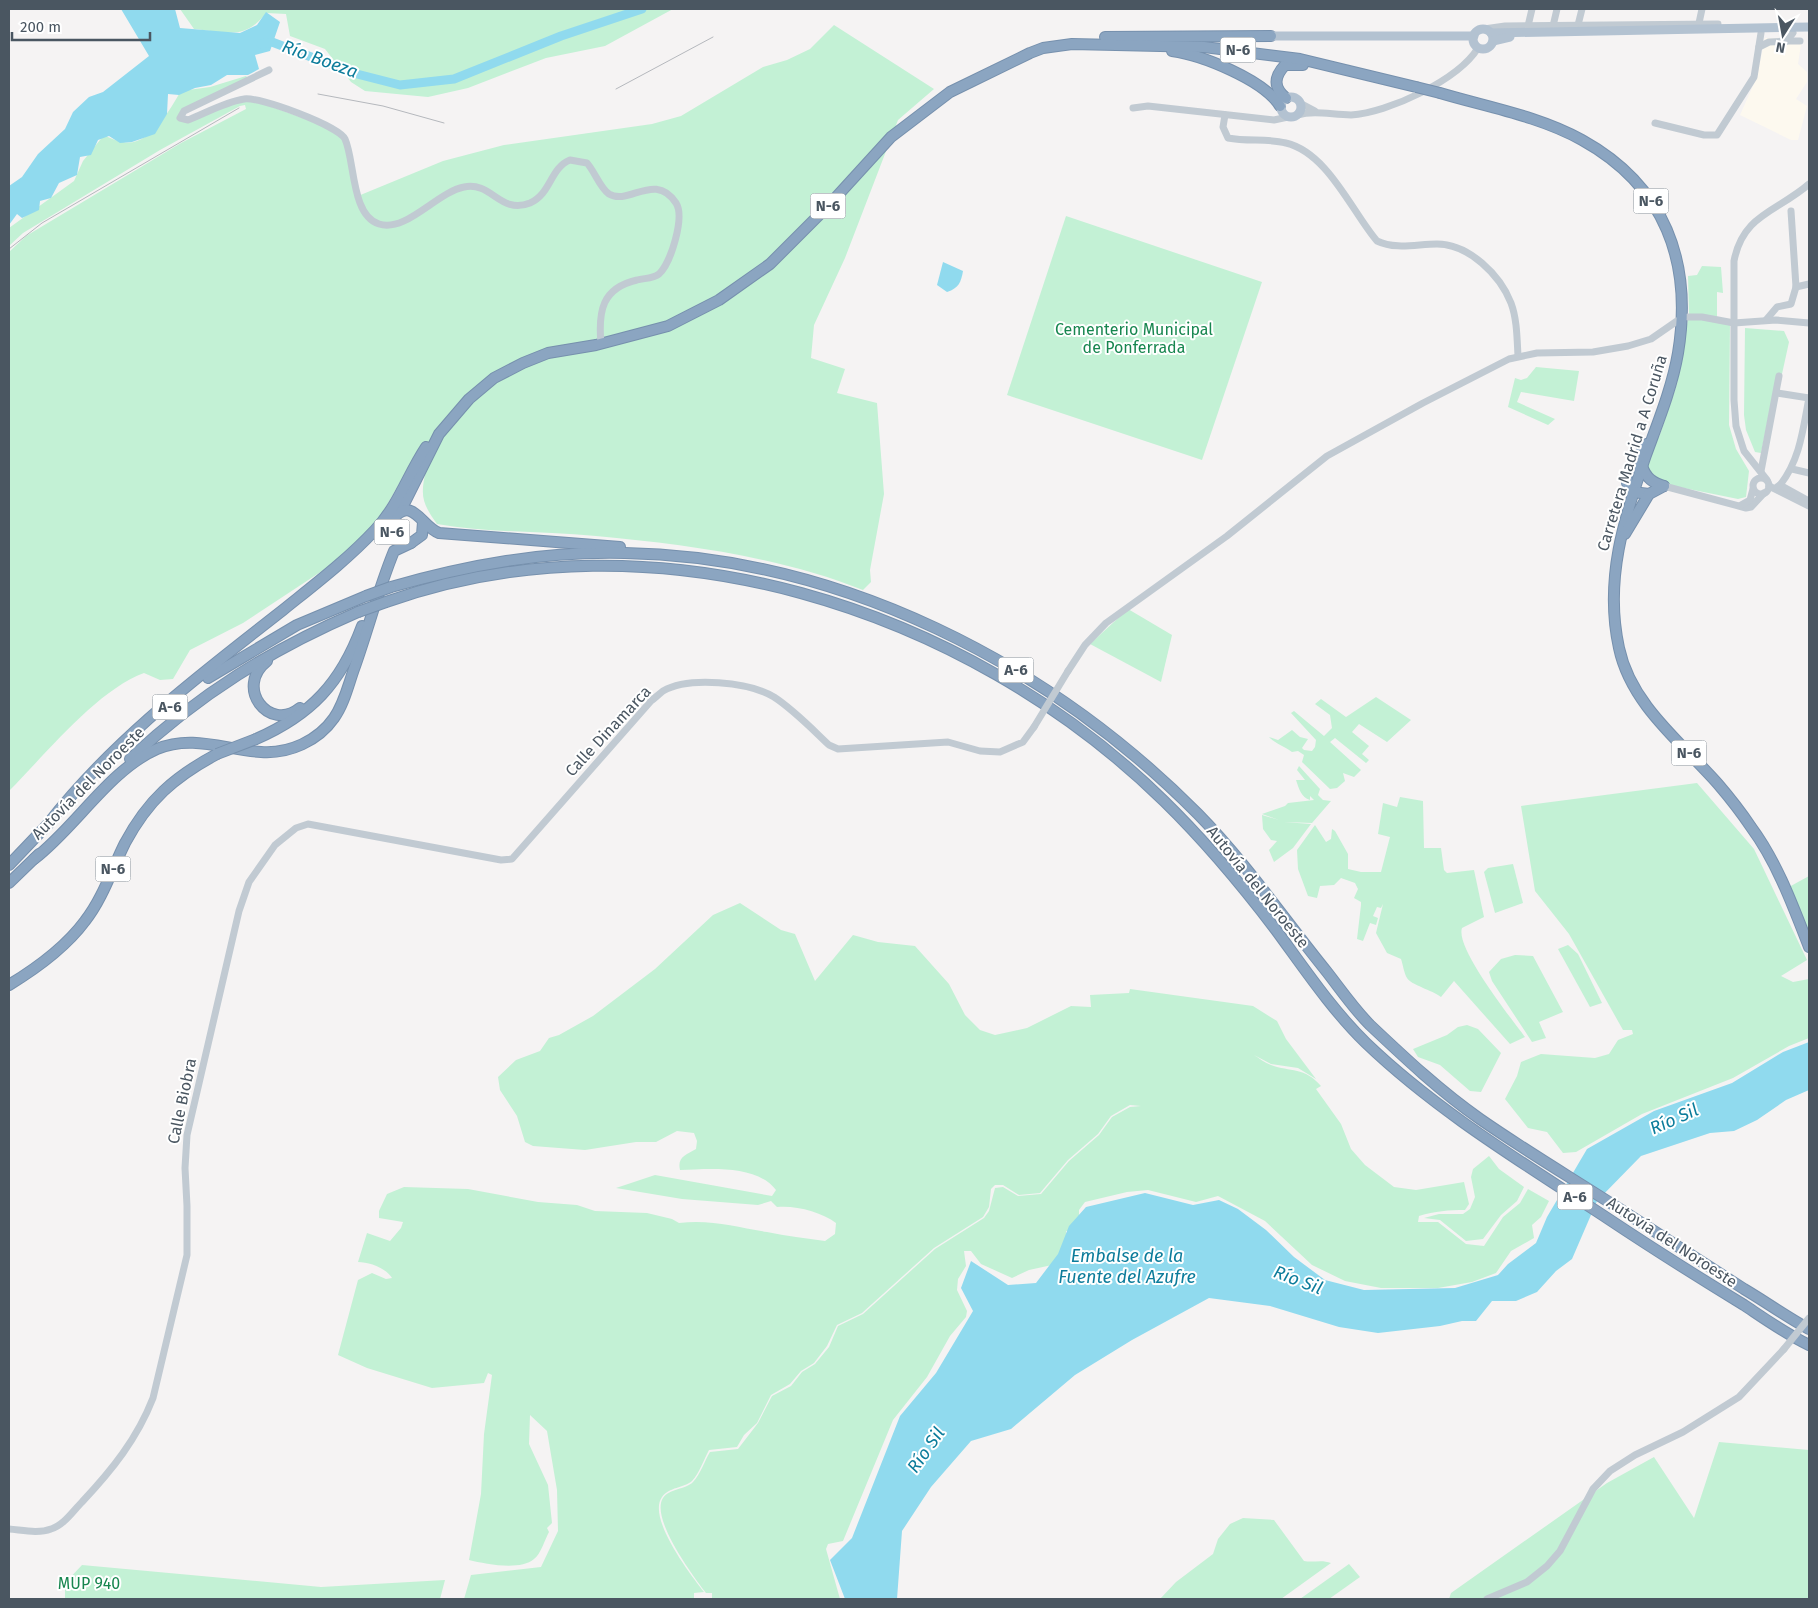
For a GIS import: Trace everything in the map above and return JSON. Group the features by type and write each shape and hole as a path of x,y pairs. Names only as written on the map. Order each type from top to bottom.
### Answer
{"highway":[{"path":"1043,48 1080,38 1271,36"},
{"path":"1099,43 1182,52 1212,61 1269,94 1282,104"},
{"name":"Carretera Madrid a A Coruña","path":"400,512 440,434 470,398 494,378 548,353 601,344 668,326 719,300 770,264 828,206 891,137 950,92 1043,48 1099,43 1172,45 1236,50 1300,59 1374,75 1547,124 1581,140 1612,159 1642,189 1663,218 1673,242 1680,269 1683,314 1678,355 1635,487 1618,546 1614,571 1613,600 1616,634 1626,669 1639,695 1658,720 1719,785 1754,830 1770,857 1809,947"},
{"name":"N-6","path":"1282,104 1275,83 1277,73 1284,65 1295,64 1374,75"},
{"path":"1649,494 1627,483 1628,475 1654,433"},
{"path":"328,575 387,516 429,442 440,434"},
{"path":"1642,466 1647,476 1659,485"},
{"path":"1635,487 1659,485"},
{"path":"1618,546 1649,494 1659,485"},
{"name":"N-6","path":"383,567 392,550 422,535 421,518 413,498 414,487"},
{"name":"N-6","path":"9,985 69,940 86,921 101,896 126,843 148,806 173,781 217,754 277,730 307,710 326,692 343,668 354,646 394,536 391,523 400,512 408,510 421,518"},
{"path":"421,518 428,528 439,533 688,554 741,562 780,571 800,580"},
{"path":"48,824 68,799 135,731 328,575 365,548 391,523"},
{"name":"N-6","path":"394,536 407,542"},
{"path":"34,859 51,846 126,770 157,749 189,742 253,751 280,751 299,746 318,734 334,718 345,695 394,552 407,542"},
{"name":"Autovía del Noroeste","path":"9,865 123,748 165,710 211,676 297,625 390,587 441,572 483,564 547,556 626,553 722,562 800,580 891,609 949,634 1012,667 1101,727 1160,777 1201,817 1244,864 1365,1020 1428,1078 1480,1119 1685,1252 1809,1329"},
{"name":"Autovía del Noroeste","path":"9,883 131,759 186,711 224,682 279,649 359,614 429,588 462,580 502,573 599,565 644,566 720,575 787,589 851,609 953,650 1068,721 1161,798 1215,853 1318,987 1364,1042 1419,1089 1472,1129 1678,1265 1809,1345"},
{"path":"343,668 318,694 290,715 276,714 265,710 254,694 254,677 267,661 359,614"}],"main road":[{"path":"1489,34 1809,27"},
{"path":"1489,34 1489,48 1478,48 1474,44 1474,36 1477,31 1505,37 1761,36 1809,33"},
{"path":"1271,36 1328,38 1474,36"},
{"path":"1296,98 1300,103 1301,108 1292,116 1282,104 1296,98"}],"street":[{"path":"1528,26 1532,9"},
{"path":"1553,26 1557,9"},
{"path":"1578,25 1582,9"},
{"path":"1699,23 1702,9"},
{"path":"1489,34 1491,26 1718,24"},
{"path":"1787,41 1793,33"},
{"path":"1655,123 1704,135 1717,135 1754,77 1761,36 1769,42"},
{"path":"1759,47 1769,42 1800,41"},
{"path":"1133,108 1148,106 1274,120 1318,112 1350,115 1367,113 1407,101 1467,62 1478,48"},
{"path":"269,70 184,111 180,118 188,120 238,100 252,98 334,128 346,140 359,199 364,212 377,224 392,226 402,222 464,186 483,188 508,205 522,206 543,195 560,167 565,162 575,160 587,163 606,192 612,195 625,196 647,188 655,189 671,197 678,208 680,222 663,269 652,278 628,282 610,292 602,309 601,344"},
{"path":"1300,103 1318,112"},
{"path":"1265,119 1276,114 1282,104"},
{"path":"1225,115 1223,127 1228,138 1285,142 1310,156 1345,192 1377,241 1402,246 1447,245 1476,258 1501,285 1512,304 1518,356"},
{"path":"1809,184 1758,218 1741,238 1734,261 1735,414 1738,435 1755,466 1773,485 1809,501"},
{"path":"1766,320 1777,307 1791,304 1796,287 1791,211"},
{"path":"1796,287 1809,286"},
{"path":"1688,317 1702,317 1734,323 1766,320 1809,323"},
{"name":"Calle Dinamarca","path":"501,860 512,859 517,855 651,701 663,691 675,687 708,683 760,691 774,698 829,745 846,750 948,742 980,751 1000,752 1023,742 1085,645 1106,623 1227,536 1327,456 1423,403 1496,365 1518,356 1593,352 1628,346 1651,339 1677,322"},
{"path":"1735,505 1748,504 1753,490 1755,466 1762,459 1779,376"},
{"path":"1659,485 1735,505 1751,507 1792,469 1801,442 1809,398 1777,393"},
{"path":"1755,466 1762,459"},
{"path":"1792,469 1809,473"},
{"path":"1755,479 1760,477 1809,506"},
{"path":"1753,490 1757,493 1764,493"},
{"name":"Calle Biobra","path":"9,1529 48,1530 57,1527 126,1451 145,1419 153,1398 187,1255 188,1206 185,1168 187,1135 243,896 261,862 284,837 296,828 308,824 501,860"},
{"path":"1487,1599 1527,1582 1547,1566 1560,1551 1593,1489 1610,1471 1635,1455 1683,1432 1738,1397 1784,1349 1809,1318"}],"shaded area":[{"path":"1765,38 1802,38 1798,64 1807,72 1807,82 1796,99 1807,106 1798,140 1791,140 1740,115 1757,77"}],"green space":[{"path":"180,9 673,9 605,46 546,58 468,88 428,97 365,91 351,82 325,49 290,36 286,14 266,13 250,28 234,33 225,33 194,29"},
{"path":"834,25 934,89 898,120 845,258 814,325 811,358 845,369 837,393 877,403 884,494 870,570 871,582 863,590 799,569 698,548 576,534 476,529 437,524 425,505 423,486 426,470 411,463 380,517 360,540 325,569 243,623 190,650 173,679 160,680 144,673 126,681 90,708 9,791 9,252 26,236 181,143 246,109 245,105 240,106 160,150 23,233 9,246 9,228 74,181 83,161 104,135 123,142 133,142 141,139 158,126 181,91 210,87 246,76 248,78 183,109 183,120 239,100 250,99 336,130 343,139 358,196 443,161 504,145 652,124 681,116 763,67 787,60 810,49"},
{"name":"Cementerio Municipal de Ponferrada","path":"1066,216 1262,282 1202,460 1007,395"},
{"path":"1702,266 1721,267 1723,293 1717,292 1717,317 1689,315 1688,276 1697,275"},
{"path":"1706,318 1730,323 1729,425 1736,449 1749,471 1746,497 1738,499 1659,483 1646,471 1652,444 1659,437 1677,384 1688,319"},
{"path":"1745,328 1784,331 1789,342 1782,374 1777,374 1761,453 1755,452 1746,430 1744,415"},
{"path":"1536,367 1579,371 1574,401 1521,392 1517,402 1555,419 1548,425 1508,407 1515,378 1521,380 1527,378"},
{"path":"1128,609 1172,635 1161,682 1090,644"},
{"path":"1376,697 1411,720 1387,742 1359,724 1352,732 1369,746 1362,754 1369,760 1366,763 1335,738 1330,742 1361,770 1354,777 1343,773 1345,781 1337,788 1330,789 1302,762 1304,755 1298,751 1292,752 1269,737 1278,740 1292,730 1300,737 1308,739 1302,748 1312,751 1316,740 1291,713 1294,711 1324,736 1332,728 1330,715 1315,704 1321,699 1346,717"},
{"path":"1299,766 1320,789 1318,795 1323,800 1331,801 1312,823 1284,822 1311,824 1293,848 1274,862 1269,850 1277,841 1271,840 1263,829 1262,815 1279,820 1262,814 1285,806 1288,803 1314,800 1310,796 1310,800 1304,797 1299,789 1296,780 1305,780 1297,770"},
{"path":"1697,783 1754,849 1807,960 1781,976 1793,982 1809,979 1809,1038 1789,1046 1733,1078 1642,1114 1576,1152 1563,1153 1547,1132 1528,1128 1505,1099 1517,1076 1521,1062 1541,1054 1595,1058 1609,1054 1618,1040 1633,1034 1632,1030 1623,1030 1569,934 1535,891 1521,806"},
{"path":"1400,797 1423,801 1424,848 1441,848 1444,870 1447,873 1474,870 1484,917 1462,928 1462,938 1475,966 1525,1037 1510,1044 1454,981 1441,997 1409,981 1401,959 1387,953 1376,933 1383,904 1381,908 1377,907 1373,916 1378,918 1376,925 1370,923 1363,941 1357,939 1361,902 1354,898 1358,889 1355,883 1341,878 1334,885 1320,886 1317,898 1308,896 1298,869 1297,850 1315,825 1326,842 1331,839 1332,829 1335,831 1348,854 1348,869 1361,872 1381,872 1390,837 1378,834 1383,803 1397,807"},
{"path":"1513,864 1523,903 1495,913 1484,872 1488,868"},
{"path":"1809,876 1809,933 1789,887"},
{"path":"740,903 781,930 795,934 815,981 853,935 878,942 915,946 949,984 965,1015 980,1030 995,1035 1027,1028 1071,1006 1091,1007 1090,995 1129,993 1130,989 1253,1006 1277,1021 1286,1039 1316,1079 1298,1068 1271,1064 1254,1055 1269,1064 1303,1073 1315,1080 1321,1086 1316,1089 1341,1124 1351,1149 1365,1165 1394,1187 1416,1190 1464,1182 1469,1204 1465,1210 1425,1214 1419,1216 1418,1222 1438,1222 1466,1244 1484,1246 1503,1217 1520,1203 1528,1189 1549,1201 1541,1217 1532,1225 1534,1238 1511,1251 1496,1273 1472,1282 1438,1288 1381,1288 1345,1281 1312,1265 1265,1221 1218,1196 1196,1202 1148,1190 1127,1192 1085,1202 1079,1210 1079,1231 1066,1231 1067,1245 1052,1265 1029,1270 1012,1278 981,1264 971,1251 964,1251 966,1266 958,1279 957,1290 967,1311 966,1317 950,1336 927,1377 893,1420 843,1541 828,1544 826,1549 840,1599 712,1599 712,1593 706,1593 700,1585 683,1561 667,1532 662,1519 661,1507 663,1498 670,1492 690,1485 698,1475 710,1452 738,1449 758,1423 772,1396 791,1386 802,1372 815,1364 829,1347 838,1326 863,1314 935,1249 984,1218 989,1211 995,1188 1003,1187 1018,1196 1041,1194 1069,1161 1099,1135 1112,1117 1130,1107 1141,1106 1130,1105 1111,1116 1098,1134 1068,1160 1040,1193 1019,1195 1003,1185 995,1185 991,1189 989,1207 983,1217 934,1248 862,1313 837,1325 827,1346 814,1363 801,1371 790,1384 771,1395 757,1423 744,1435 737,1447 709,1450 692,1481 669,1491 662,1497 659,1506 660,1518 665,1532 689,1573 704,1592 694,1593 694,1599 464,1599 471,1575 541,1567 558,1531 557,1490 547,1431 530,1415 529,1444 548,1485 552,1523 547,1528 549,1532 539,1554 528,1563 512,1566 493,1565 469,1560 481,1494 484,1434 492,1375 488,1373 484,1383 432,1388 367,1368 338,1355 358,1280 372,1273 386,1279 392,1278 386,1271 377,1266 358,1262 367,1233 390,1241 401,1228 403,1222 379,1218 379,1211 387,1194 404,1187 468,1189 538,1202 577,1205 595,1211 647,1213 672,1219 679,1223 713,1223 825,1241 835,1234 836,1223 830,1219 800,1208 777,1207 771,1201 758,1205 682,1199 616,1188 655,1175 772,1196 776,1190 757,1176 744,1172 718,1169 680,1170 681,1159 696,1149 697,1141 694,1133 677,1131 656,1142 636,1142 585,1150 533,1146 525,1142 517,1116 500,1090 498,1077 516,1060 540,1051 549,1038 559,1035 593,1016 655,969 713,915"},
{"path":"1568,945 1578,954 1602,1003 1590,1007 1558,949"},
{"path":"1515,955 1533,956 1563,1012 1539,1022 1546,1038 1532,1042 1492,981 1489,972 1501,959"},
{"path":"1467,1025 1478,1029 1501,1053 1481,1092 1470,1091 1440,1065 1418,1057 1413,1049 1447,1035 1458,1027"},
{"path":"1489,1156 1499,1169 1524,1187 1517,1201 1501,1215 1483,1239 1466,1241 1440,1220 1424,1218 1439,1214 1463,1214 1470,1209 1475,1197 1471,1177 1473,1169"},
{"path":"1719,1442 1809,1450 1809,1599 1449,1599 1451,1593 1607,1483 1654,1457 1694,1518"},
{"path":"1243,1518 1274,1520 1304,1561 1331,1563 1281,1599 1160,1599 1176,1582 1213,1554 1218,1539 1230,1524"},
{"path":"1349,1564 1360,1577 1329,1599 1300,1599"},
{"name":"MUP 940","path":"82,1565 321,1587 445,1580 440,1599 65,1599 65,1583"}],"water":[{"path":"121,9 175,9 180,28 240,33 257,25 266,12 280,22 270,51 255,55 259,69 248,75 227,75 211,85 195,88 179,95 168,94 167,114 155,134 132,142 120,143 109,136 98,140 91,155 80,157 77,175 59,183 51,198 40,201 39,210 22,218 17,214 9,225 9,186 22,177 38,154 65,129 73,112 89,97 103,92 149,56"},
{"path":"943,262 963,271 959,284 947,292 937,285"},
{"name":"Embalse de la Fuente del Azufre","path":"1809,1042 1809,1090 1786,1100 1757,1120 1734,1131 1710,1133 1641,1156 1597,1201 1572,1259 1556,1271 1537,1292 1516,1301 1492,1301 1476,1321 1462,1321 1440,1326 1378,1333 1339,1327 1270,1306 1209,1298 1132,1340 1075,1375 1011,1429 971,1441 931,1487 902,1531 897,1599 845,1599 830,1560 852,1538 900,1416 936,1373 973,1311 961,1288 971,1261 1008,1285 1036,1283 1058,1254 1069,1226 1086,1207 1145,1193 1193,1205 1219,1200 1238,1209 1266,1230 1294,1257 1325,1280 1364,1290 1455,1288 1498,1275 1508,1264 1536,1243 1547,1217 1587,1149 1654,1111 1732,1083 1783,1052"}],"waterway":[{"name":"Río Boeza","path":"261,44 272,42 353,73 400,85 454,79 561,36 642,9"}],"railway":[{"path":"616,89 713,37"},
{"path":"318,94 383,106 444,123"},
{"path":"9,249 42,223 239,108"}],"water label":[{"name":"Río Sil","path":"1674,1119"},
{"name":"Río Sil","path":"1298,1280"},
{"name":"Río Sil","path":"926,1450"}]}
